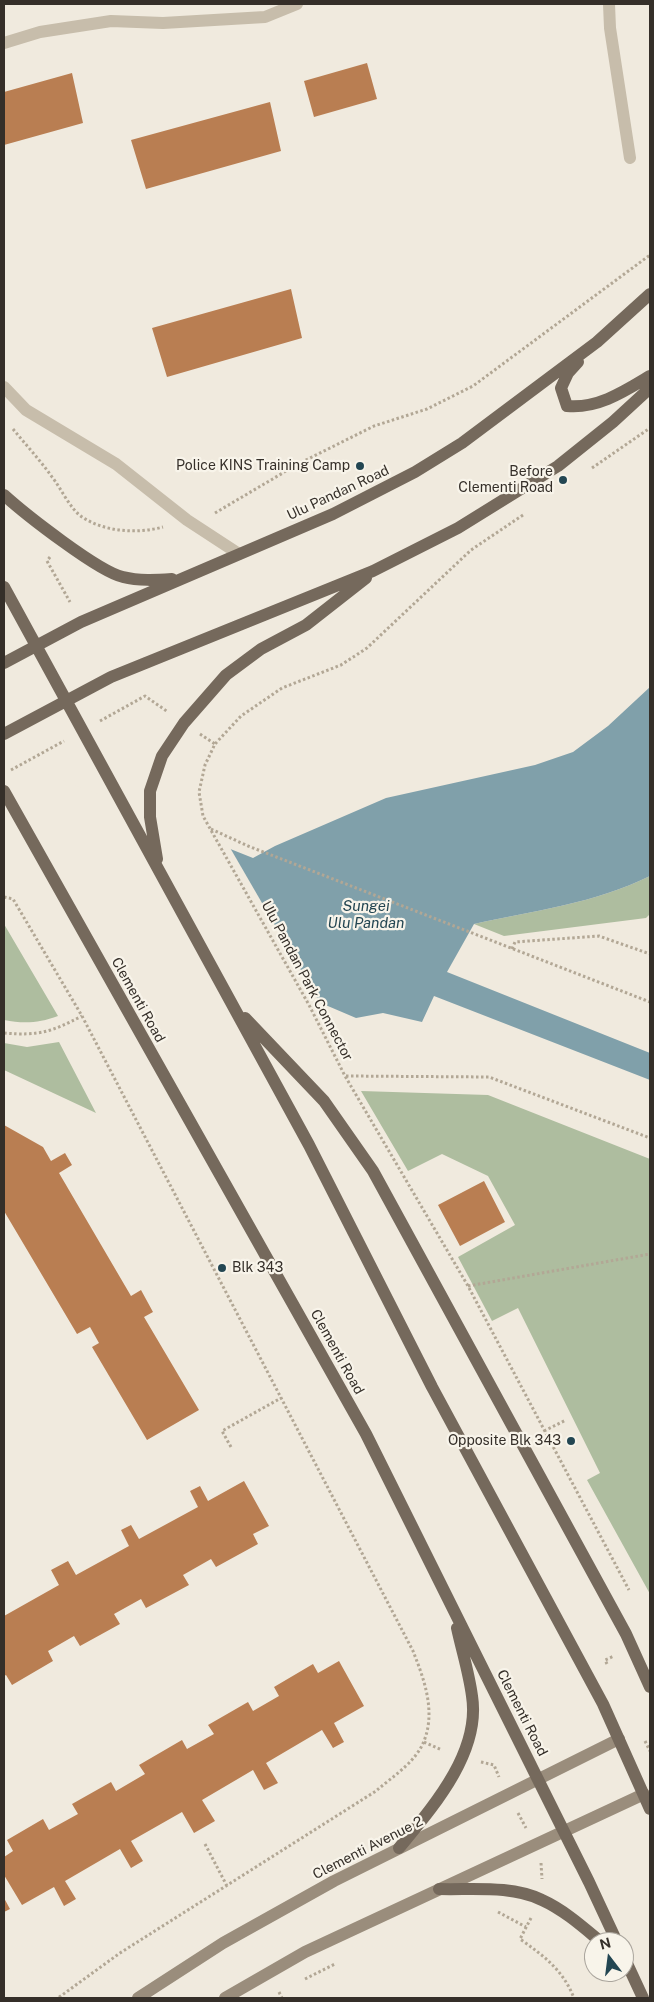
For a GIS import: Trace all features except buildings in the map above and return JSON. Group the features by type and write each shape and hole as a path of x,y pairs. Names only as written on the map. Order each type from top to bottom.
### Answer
{"main road":[{"name":"Ulu Pandan Road","path":"4,663 80,622 333,514 415,472 462,443 597,342 650,294"},
{"path":"597,342 568,373 561,388 567,406 579,407 598,403 650,376"},
{"path":"4,734 129,670 374,571 458,528 558,466 613,422 650,388"},
{"path":"4,495 95,562 122,577 151,581 183,578"},
{"path":"158,869 150,816 150,791 162,756 184,723 226,675 261,649 306,625 374,571"},
{"path":"4,587 309,1145 432,1387 603,1704 650,1809"},
{"name":"Clementi Road","path":"4,791 366,1434 564,1831 612,1932"},
{"path":"233,1006 324,1101 373,1171 626,1634 650,1687"},
{"path":"398,1848 443,1792 463,1759 467,1742 473,1698 452,1609"},
{"name":"Clementi Avenue 2","path":"138,1998 223,1943 398,1848 619,1739"},
{"path":"226,1998 305,1952 644,1794"},
{"path":"439,1890 502,1890 541,1899 572,1918 589,1932"},
{"path":"634,1980 640,1993"},
{"path":"633,1982 640,1993"}],"lane":[{"path":"4,43 40,32 111,21 163,23 265,17 298,4"},
{"path":"610,4 610,28 630,158"},
{"path":"4,387 26,410 116,464 188,520 239,554"}],"path":[{"path":"374,426 428,408 473,386 650,255"},
{"path":"586,473 650,428"},
{"name":"Ulu Pandan Park Connector","path":"528,512 471,550 367,648 340,665 282,688 241,716 215,744 205,765 199,792 203,816 309,1005 345,1076 489,1077 650,1138"},
{"path":"211,829 248,846 650,1002"},
{"path":"4,897 13,899 82,1016 413,1651 426,1685 429,1714 424,1742 408,1764 376,1791 120,1953 58,1998"},
{"path":"512,949 515,942 599,936 650,954"},
{"path":"4,1033 27,1035 53,1031 82,1016"},
{"path":"345,1076 468,1286 632,1596"},
{"path":"468,1286 650,1254"},
{"path":"231,1447 222,1431 281,1398"},
{"path":"544,1431 566,1420"},
{"path":"494,1765 535,1845 543,1869"},
{"path":"205,1844 227,1886"},
{"path":"491,1909 526,1927 520,1939 555,1966 567,1982 574,1998"},
{"path":"297,1983 340,1961"},
{"path":"273,1995 288,1987"},
{"path":"279,1992 282,1998"}],"green space":[{"path":"650,876 650,914 646,918 504,936 474,924 586,900"},
{"path":"4,924 58,1016 31,1022 4,1020"},
{"path":"59,1042 96,1113 4,1070 4,1043 27,1047"},
{"path":"361,1091 488,1095 650,1159 650,1594 587,1480 600,1473 518,1308 492,1321 458,1257 515,1225 488,1176 442,1154 408,1171"}],"water":[{"name":"Sungei Ulu Pandan","path":"650,687 650,876 586,900 474,924 447,972 650,1053 650,1080 434,996 422,1022 383,1013 356,1018 4,868 4,759 253,858 275,846 386,798 535,765 573,752 608,726"}],"pier":[{"path":"4,757 229,846 320,1003 312,1003 4,871"}],"place":[{"name":"Police KINS Training Camp","path":"360,466"},
{"name":"Before Clementi Road","path":"563,480"},
{"name":"Blk 343","path":"222,1268"},
{"name":"Opposite Blk 343","path":"571,1441"}]}
